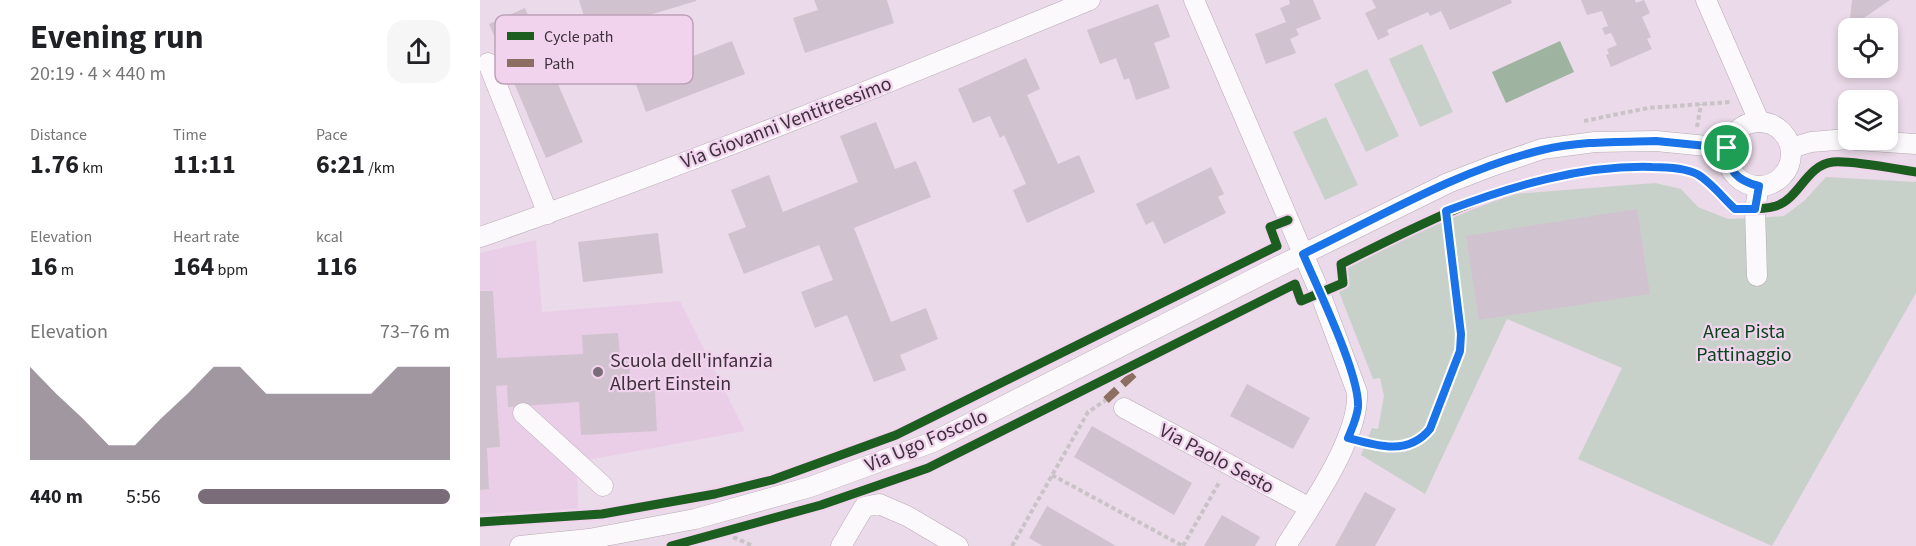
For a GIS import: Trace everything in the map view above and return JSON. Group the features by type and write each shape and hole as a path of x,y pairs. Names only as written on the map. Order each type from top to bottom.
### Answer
{"street":[{"name":"Via Giovanni Ventitreesimo","path":"480,237 548,214 937,63 1090,0"},
{"path":"1194,0 1303,254 1348,364 1357,392 1358,408 1348,438 1310,508 1286,546"},
{"path":"1706,0 1759,121"},
{"path":"488,63 495,81"},
{"path":"496,84 548,214"},
{"path":"1759,121 1774,125 1785,134 1791,148 1788,168 1776,181 1759,186 1745,183 1734,174 1727,160 1727,148 1733,134 1744,125 1759,121"},
{"path":"1791,148 1810,142 1838,140"},
{"path":"1303,254 1448,183 1542,149 1594,142 1656,141 1727,148"},
{"path":"1898,143 1916,144"},
{"path":"1757,276 1755,209 1759,186"},
{"name":"Via Ugo Foscolo","path":"520,546 589,539 695,519 810,487 921,446 1303,254"},
{"name":"Via Paolo Sesto","path":"1124,408 1310,508"},
{"path":"523,413 603,486"},
{"path":"841,546 864,507 879,504 907,516 958,546"}],"path":[{"path":"1348,438 1391,448 1421,439 1430,429 1460,351 1461,334 1451,210 1436,217"},
{"path":"1012,546 1088,412 1106,400 1124,408"},
{"path":"1052,475 1183,546 1229,464"},
{"path":"726,531 742,527"},
{"path":"726,531 753,546"}],"shaded area":[{"path":"1560,41 1574,72 1506,103 1492,72"},
{"name":"Scuola dell'infanzia Albert Einstein","path":"536,240 542,312 680,301 745,431 577,462 578,509 480,514 480,253"}],"green space":[{"path":"1422,44 1453,112 1420,127 1389,59"},
{"path":"1367,69 1399,136 1366,152 1334,84"},
{"path":"1326,117 1358,185 1325,200 1293,132"},
{"name":"Area Pista Pattinaggio","path":"1826,177 1916,182 1916,293 1772,546 1578,459 1622,368 1507,319 1425,494 1361,455 1372,428 1378,429 1384,396 1380,378 1373,379 1339,292 1346,288 1346,269 1440,219 1513,194 1655,183 1681,189 1698,207 1728,219 1755,218 1784,216 1804,201"}],"building":[{"path":"579,0 696,0 649,15 584,15"},
{"path":"814,0 887,0 894,23 805,53 793,18 818,10"},
{"path":"1289,0 1313,0 1321,19 1296,29 1299,35 1290,39 1296,53 1266,64 1255,34 1286,22 1280,8 1290,4"},
{"path":"1372,0 1511,0 1512,3 1450,30 1441,11 1430,16 1428,12 1387,30 1389,35 1378,40 1365,13 1376,8"},
{"path":"1581,0 1635,0 1636,3 1644,0 1650,13 1642,17 1651,37 1647,39 1652,49 1611,67 1606,55 1609,54 1607,49 1617,45 1611,33 1605,35 1602,28 1608,26 1602,11 1587,15"},
{"path":"1852,0 1890,0 1864,18 1850,18"},
{"path":"1158,4 1170,37 1154,43 1170,88 1136,100 1129,78 1124,80 1116,58 1100,64 1087,30"},
{"path":"525,8 528,15 509,15"},
{"path":"495,21 495,38 489,24"},
{"path":"732,41 745,74 646,112 636,84 693,84 693,56"},
{"path":"1026,58 1040,89 1027,95 1058,164 1079,155 1095,192 1027,223 1013,190 1026,184 1004,135 1000,138 990,116 973,123 958,89"},
{"path":"515,84 558,84 583,142 546,158"},
{"path":"876,122 895,169 916,161 931,197 854,228 891,322 926,308 938,339 900,355 906,370 874,382 847,315 815,328 801,292 833,280 819,245 744,274 728,234 746,227 731,190 769,175 783,212 858,182 840,136"},
{"path":"1211,167 1224,194 1218,197 1226,213 1164,244 1153,221 1146,225 1136,204"},
{"path":"1637,209 1650,294 1479,320 1466,236"},
{"path":"658,233 663,273 583,282 578,242"},
{"path":"480,291 493,291 497,358 583,354 582,335 618,333 620,356 629,355 631,392 655,391 657,431 581,435 579,402 508,407 507,385 496,386 500,447 487,448 489,489 480,490"},
{"path":"1247,384 1310,418 1293,449 1230,416"},
{"path":"1092,426 1192,483 1174,515 1074,457"},
{"path":"1365,492 1396,509 1375,546 1335,546"},
{"path":"1047,506 1116,546 1043,546 1029,538"},
{"path":"1222,515 1260,537 1255,546 1204,546"}],"marked path":[{"path":"1106,400 1139,369"}],"cycle path":[{"path":"671,546 821,505 928,468 1295,284 1301,301 1343,283 1341,264 1451,211 1527,184 1567,174 1607,168 1673,168 1686,170 1702,177 1735,209 1756,209 1776,206 1784,202 1809,175 1824,164 1862,163 1916,172"},
{"path":"480,522 602,514 715,494 772,480 896,435 1277,246 1270,227 1288,220"}],"place":[{"name":"Scuola dell'infanzia Albert Einstein","path":"598,372"}],"route":[{"path":"1656,141 1727,148 1727,160 1734,174 1745,183 1759,186 1755,209 1735,209 1697,174 1669,168 1627,166 1578,172 1482,197 1446,211 1461,334 1460,351 1430,429 1421,439 1391,448 1348,438 1358,408 1357,392 1348,364 1303,254 1448,183 1542,149 1594,142 1656,141"}]}
